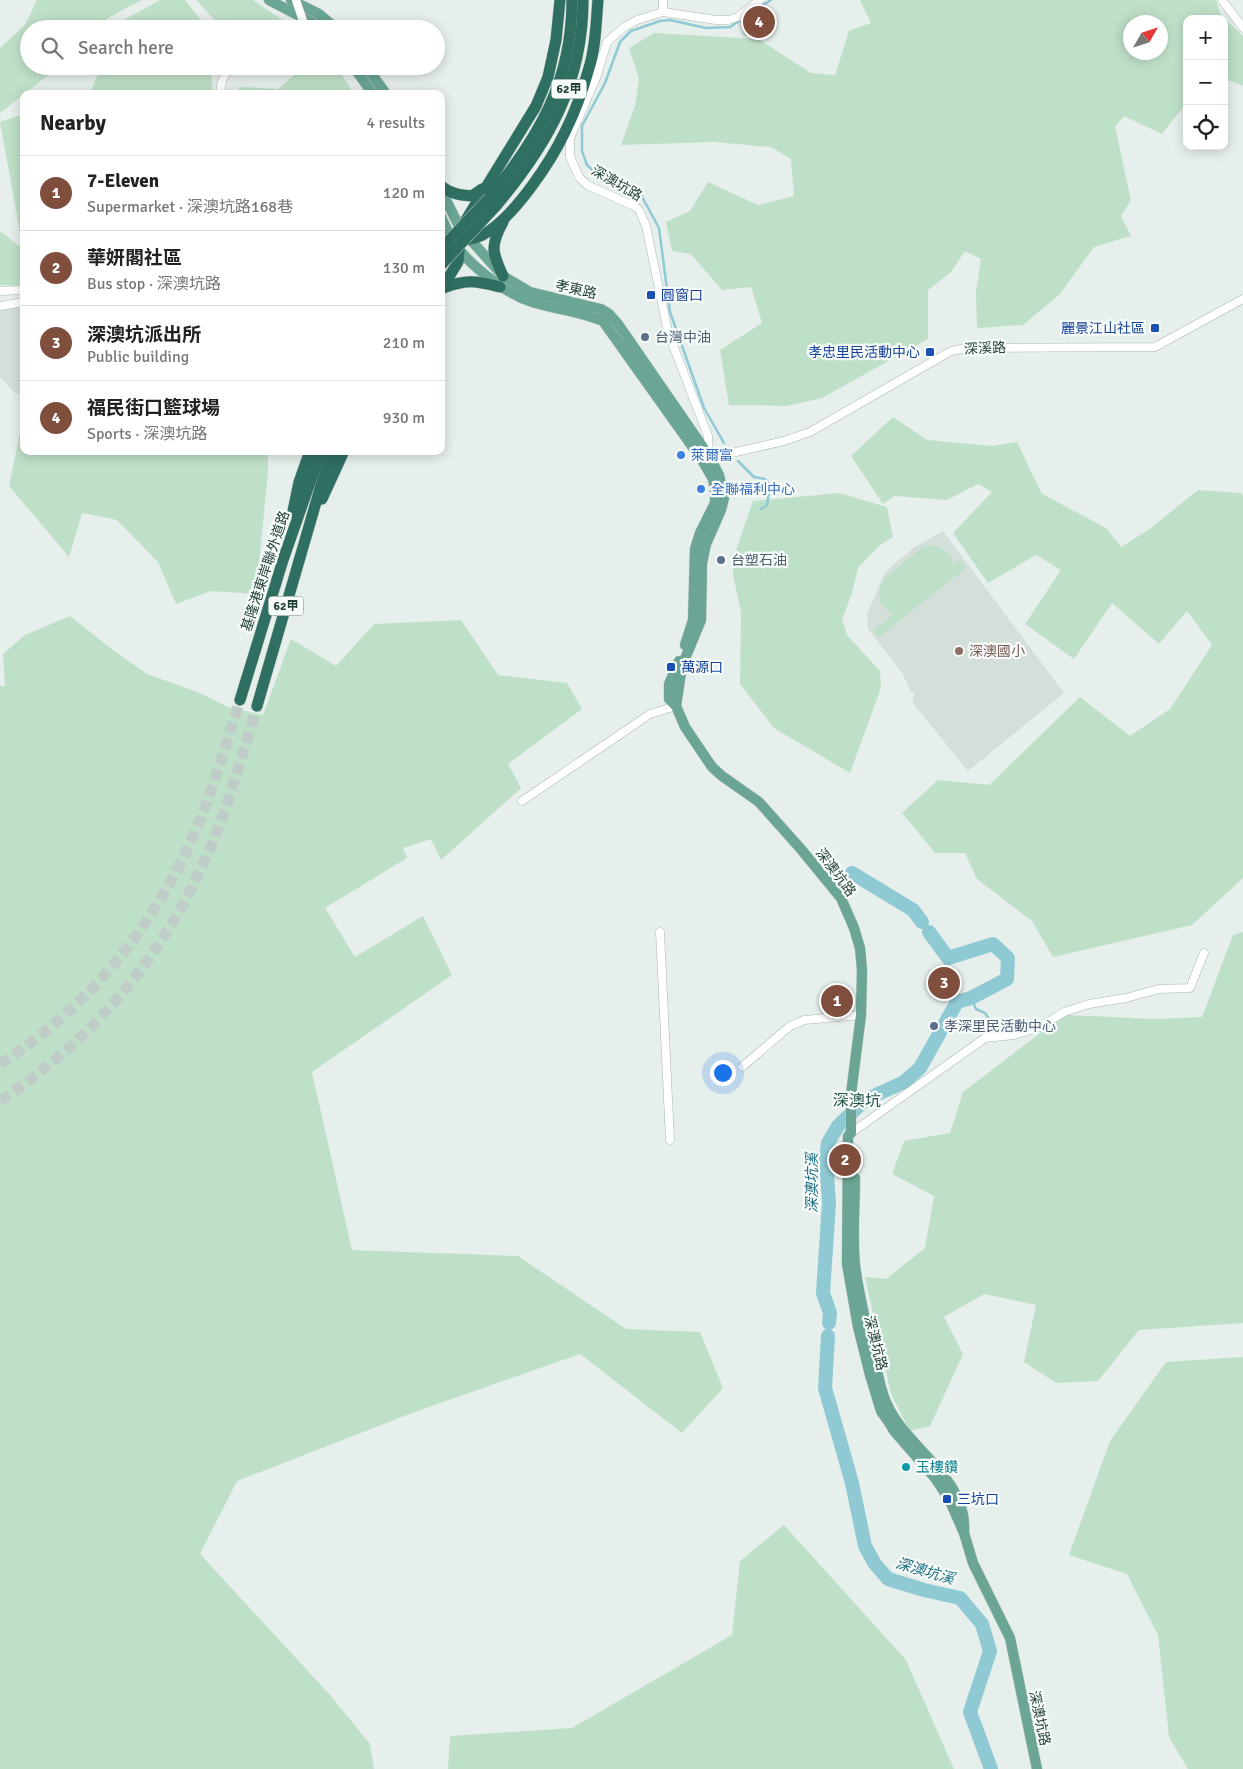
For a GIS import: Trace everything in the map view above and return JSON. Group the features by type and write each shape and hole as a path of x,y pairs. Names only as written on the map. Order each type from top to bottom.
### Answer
{"highway":[{"path":"445,190 458,195 472,196 485,186 536,106 548,77 556,40 560,0"},
{"name":"62甲","path":"522,165 563,75 569,43 572,0"},
{"name":"62甲","path":"445,260 554,123 574,74 583,17 583,0"},
{"path":"445,288 461,282 501,281 494,258 494,241 503,222 538,178 565,132 590,66 598,0"},
{"path":"445,284 458,262 457,240 495,171"},
{"path":"457,240 488,232 522,199"},
{"name":"62甲","path":"445,245 492,202"},
{"path":"283,560 299,482 309,455"},
{"name":"基隆港東岸聯外道路","path":"240,700 283,560 320,455"},
{"name":"基隆港東岸聯外道路","path":"257,706 310,526 320,485 331,455"},
{"path":"310,526 342,455"}],"main road":[{"path":"269,0 308,20"},
{"path":"291,0 319,14 326,20"},
{"path":"360,75 371,90"},
{"path":"372,75 383,90"},
{"name":"孝東路","path":"445,201 457,240"},
{"name":"孝東路","path":"445,222 480,271 501,281 530,302 593,316 603,321 706,458"},
{"name":"深澳坑路","path":"706,458 719,474 724,498 721,510 706,544 702,564 701,620 682,666 676,706 684,727 712,768 759,802 800,848 841,898 854,928 860,948 862,970 861,1015 851,1094 851,1130 855,1142 855,1263 866,1325 886,1402 906,1434 943,1474 953,1489 965,1518 964,1533 973,1563 1010,1638 1037,1769"}],"street":[{"path":"296,0 302,20"},
{"path":"663,0 663,12"},
{"name":"深澳坑路","path":"706,458 708,436 668,332 646,226 642,215 634,206 587,185 578,177 570,156 570,138 596,78 606,42 624,26 663,12 728,20 738,16 751,3 760,0"},
{"path":"1222,0 1243,28"},
{"path":"220,90 225,75"},
{"path":"0,291 20,292"},
{"name":"深溪路","path":"706,458 784,441 810,432 951,351 966,348 1155,347 1243,299"},
{"path":"0,306 20,303"},
{"path":"522,800 650,714 676,706"},
{"path":"660,932 670,1140"},
{"path":"851,1130 986,1038 1014,1035 1040,1027 1064,1012 1089,1004 1126,998 1159,989 1190,988 1204,953"},
{"path":"742,1067 790,1026 804,1020 861,1015"}],"shaded area":[{"path":"20,307 20,394 16,394 0,377 0,311"},
{"name":"深澳國小","path":"943,531 1064,693 968,771 912,702 915,693 910,691 903,674 868,629 867,614 885,572 913,548"}],"green space":[{"path":"37,0 142,0 106,20 27,20"},
{"path":"160,0 185,0 201,20 124,20"},
{"path":"196,0 253,0 283,20 215,20"},
{"path":"860,0 1216,0 1221,15 1183,15 1183,107 1162,134 1124,116 1115,127 1131,200 1121,216 1131,236 1094,247 1060,294 1023,325 977,328 976,292 981,259 965,251 951,272 928,290 928,339 822,398 787,406 729,405 720,350 762,323 751,287 722,290 691,254 672,251 666,222 690,211 708,182 758,205 794,196 791,159 771,147 715,142 621,145 635,106 639,79 629,48 654,33 758,39 811,73 835,75 849,31 871,23"},
{"path":"772,10 776,20 758,34 744,36 740,23"},
{"path":"1228,22 1243,36 1243,86 1228,80"},
{"path":"20,30 20,75 49,75 29,90 20,90 20,97 0,113 0,48"},
{"path":"98,75 211,75 213,90 91,90"},
{"path":"294,75 342,75 351,90 239,90 239,87 278,89"},
{"path":"20,115 20,232 0,122"},
{"path":"0,231 20,247 20,286 0,285"},
{"path":"893,417 927,440 992,446 1017,442 1042,494 1106,528 1121,547 1151,528 1198,490 1241,493 1243,496 1243,878 1192,925 1053,957 1032,921 977,879 965,853 935,853 902,813 938,780 989,785 1080,697 1130,736 1170,709 1212,645 1187,611 1159,644 1112,603 1074,659 1025,624 1061,570 1036,555 988,583 953,533 992,492 978,484 947,500 894,496 883,504 851,456"},
{"path":"20,433 20,455 268,455 256,594 211,591 176,604 158,562 117,520 82,513 69,557 9,486"},
{"path":"839,493 887,507 893,537 880,545 858,568 852,593 842,619 847,635 880,671 881,688 850,773 774,728 740,684 741,613 733,574 733,559 753,501"},
{"path":"932,545 950,555 953,566 960,560 966,568 879,637 873,630 894,614 884,607 879,598 882,582 921,548"},
{"path":"70,616 147,674 200,693 228,707 263,715 291,639 336,666 374,624 461,620 498,675 567,683 582,709 508,764 521,788 441,860 431,839 403,848 407,858 325,908 355,957 423,916 452,975 312,1072 352,1250 518,1256 626,1329 700,1332 723,1388 682,1433 580,1354 412,1413 237,1481 200,1554 330,1695 370,1744 374,1769 0,1769 0,686 5,686 3,654 25,635"},
{"path":"1243,932 1243,1323 1139,1330 1098,1381 1056,1383 1024,1362 1036,1305 984,1294 944,1317 963,1354 930,1426 910,1431 891,1394 865,1277 886,1279 925,1248 934,1196 892,1174 904,1141 950,1133 963,1092 1048,1027 1068,1015 1156,1019 1202,1017 1233,935"},
{"path":"1243,1357 1243,1769 1188,1769 1169,1737 1158,1635 1127,1574 1069,1555 1110,1441 1166,1362"},
{"path":"784,1525 906,1660 954,1769 448,1769 450,1736 572,1728 732,1635 740,1561"}],"waterway":[{"path":"724,443 704,408 670,312 659,228 640,193 601,178 587,165 582,151 582,126 605,83 620,42 631,31 660,21 670,20 706,28 730,27 771,0"},
{"path":"738,461 754,477 765,479 770,485 767,505 761,509"},
{"name":"深澳坑溪","path":"852,873 913,910 922,922"},
{"name":"深澳坑溪","path":"829,1323 830,1313 823,1293 829,1203 826,1160 828,1143 838,1126 865,1100 904,1082 920,1068 957,1002 971,998 1007,979 1008,958 993,944 948,958 929,932"},
{"path":"971,998 976,1009 985,1013 996,1029"},
{"name":"深澳坑溪","path":"828,1336 825,1388 852,1483 865,1546 875,1564 888,1579 960,1598 982,1624 990,1651 970,1712 991,1769"}],"tunnel":[{"path":"0,1064 34,1040 65,1014 94,986 145,924 185,853 202,815 240,700"},
{"path":"0,1101 67,1050 96,1022 148,960 191,890 209,851 235,779 257,706"}],"place":[{"name":"福民街口籃球場","path":"759,22"},
{"name":"圓窗口","path":"651,295"},
{"name":"麗景江山社區","path":"1155,328"},
{"name":"台灣中油","path":"645,337"},
{"name":"孝忠里民活動中心","path":"930,352"},
{"name":"萊爾富","path":"681,455"},
{"name":"全聯福利中心","path":"701,489"},
{"name":"台塑石油","path":"721,560"},
{"name":"深澳國小","path":"959,651"},
{"name":"萬源口","path":"671,667"},
{"name":"深澳坑派出所","path":"944,983"},
{"name":"7-Eleven","path":"837,1001"},
{"name":"孝深里民活動中心","path":"934,1026"},
{"name":"華妍閣社區","path":"845,1160"},
{"name":"玉樓鑽","path":"906,1467"},
{"name":"三坑口","path":"947,1499"}],"district":[{"name":"深澳坑","path":"857,1100"}]}
